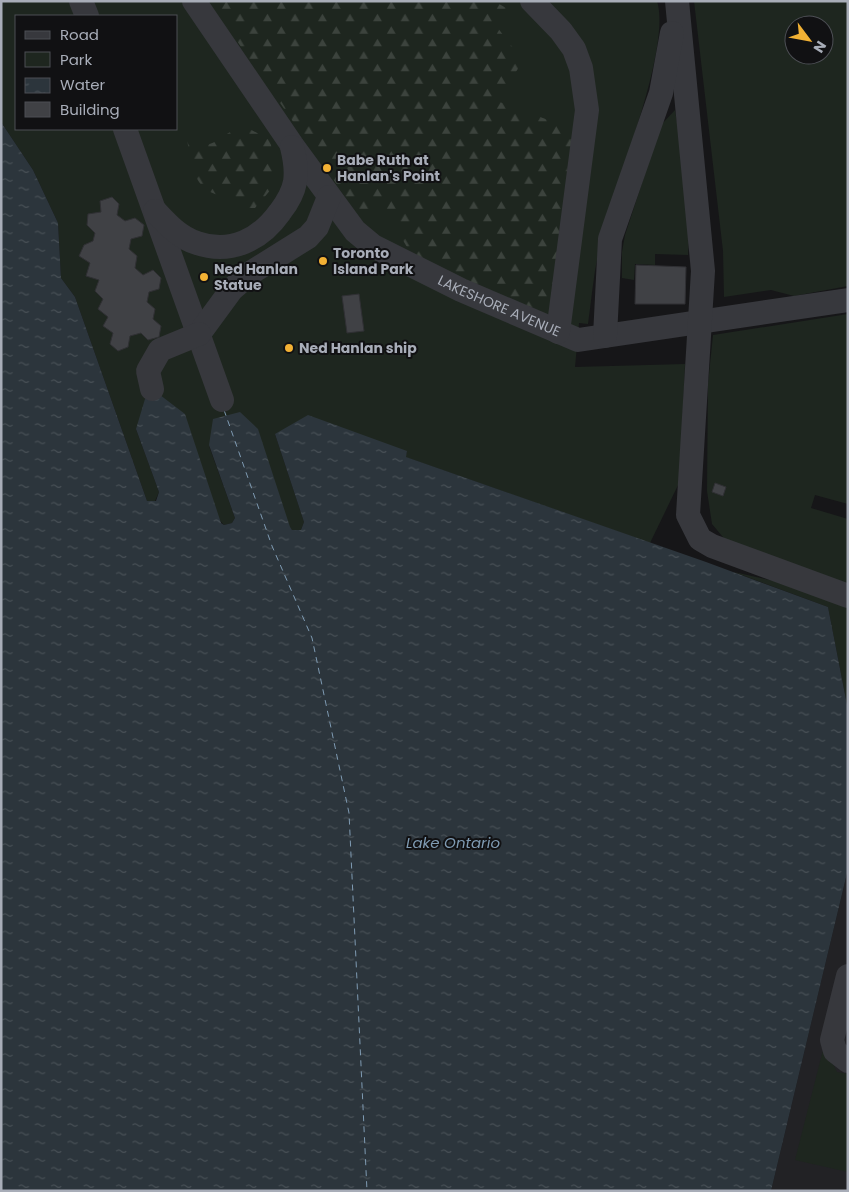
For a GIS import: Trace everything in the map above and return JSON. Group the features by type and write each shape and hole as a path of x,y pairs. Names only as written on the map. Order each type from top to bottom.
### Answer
{"lane":[{"path":"82,1 88,15"},
{"name":"LAKESHORE AVENUE","path":"194,1 292,145 355,231 373,246 461,290 568,336"},
{"path":"532,1 561,31 574,49 581,68 587,110 568,336 605,336 848,300"},
{"path":"605,336 610,239 661,93 677,2"},
{"path":"677,2 703,271 688,515 700,539 722,551 848,596"},
{"name":"LAKESHORE AVENUE","path":"125,130 222,400"},
{"name":"LAKESHORE AVENUE","path":"151,206 176,231 197,244 224,247 245,243 260,235 271,225 287,203 295,184 296,166 292,145"},
{"path":"152,389 148,371 160,350 199,334 232,289 252,272 308,237 317,228 329,197"},
{"path":"848,976 832,1040 835,1052 848,1061"}],"shaded area":[{"path":"848,869 848,1191 771,1191"}],"green space":[{"name":"Toronto Island Park","path":"1,1 657,1 659,23 656,51 649,83 640,118 601,241 588,324 579,323 575,367 685,364 680,481 650,543 405,457 407,452 275,434 304,522 301,530 292,530 209,446 235,518 232,523 224,525 136,429 159,492 155,501 147,501 75,297 61,278 58,223 33,170 1,122"},
{"path":"219,1 494,1 506,8 494,23 523,61 497,101 575,130 565,180 555,300 546,308 535,308 508,301 413,257 386,212 356,212 214,8"},
{"path":"694,1 848,1 848,286 794,296 771,290 724,297 723,251"},
{"path":"675,110 688,200 688,255 655,254 655,265 635,264 634,280 622,278 622,252 625,235 661,125"},
{"path":"246,127 270,140 276,169 273,187 255,208 246,208 235,199 215,194 201,185 194,172 187,140 205,145 218,140 229,132"},
{"path":"848,314 848,504 815,495 811,508 848,519 848,586 727,542 712,524 707,491 708,384 713,335"},
{"path":"734,572 828,593 848,602 848,710 828,607"},
{"path":"824,1046 837,1072 848,1074 848,1172 795,1160"}],"water":[{"name":"Lake Ontario","path":"1,122 33,170 58,223 61,278 75,297 147,501 156,501 159,492 136,429 145,399 160,395 185,414 221,523 224,525 232,523 235,518 209,445 213,419 240,412 258,429 290,527 292,530 301,530 304,522 275,434 308,415 407,451 406,457 706,562 828,607 848,710 848,869 771,1191 1,1191"}],"building":[{"path":"112,197 119,204 117,215 125,221 135,218 144,225 142,236 131,239 129,249 137,256 135,268 143,275 153,270 161,278 159,289 149,292 147,302 155,309 153,319 161,326 159,337 148,340 141,333 130,336 128,347 118,351 110,344 113,333 103,326 108,317 98,309 103,299 95,291 99,280 86,276 90,263 79,256 84,245 93,241 95,233 87,225 88,214 101,212 100,201"},
{"path":"636,265 686,267 685,304 635,304"},
{"path":"359,294 364,331 347,333 342,296"},
{"path":"715,483 726,487 723,496 712,492"}],"ferry route":[{"path":"224,410 272,546 312,638 349,813 367,1191"}],"place":[{"name":"Babe Ruth at Hanlan's Point","path":"327,168"},
{"name":"Toronto Island Park","path":"323,261"},
{"name":"Ned Hanlan Statue","path":"204,277"},
{"name":"Ned Hanlan ship","path":"289,348"}]}
